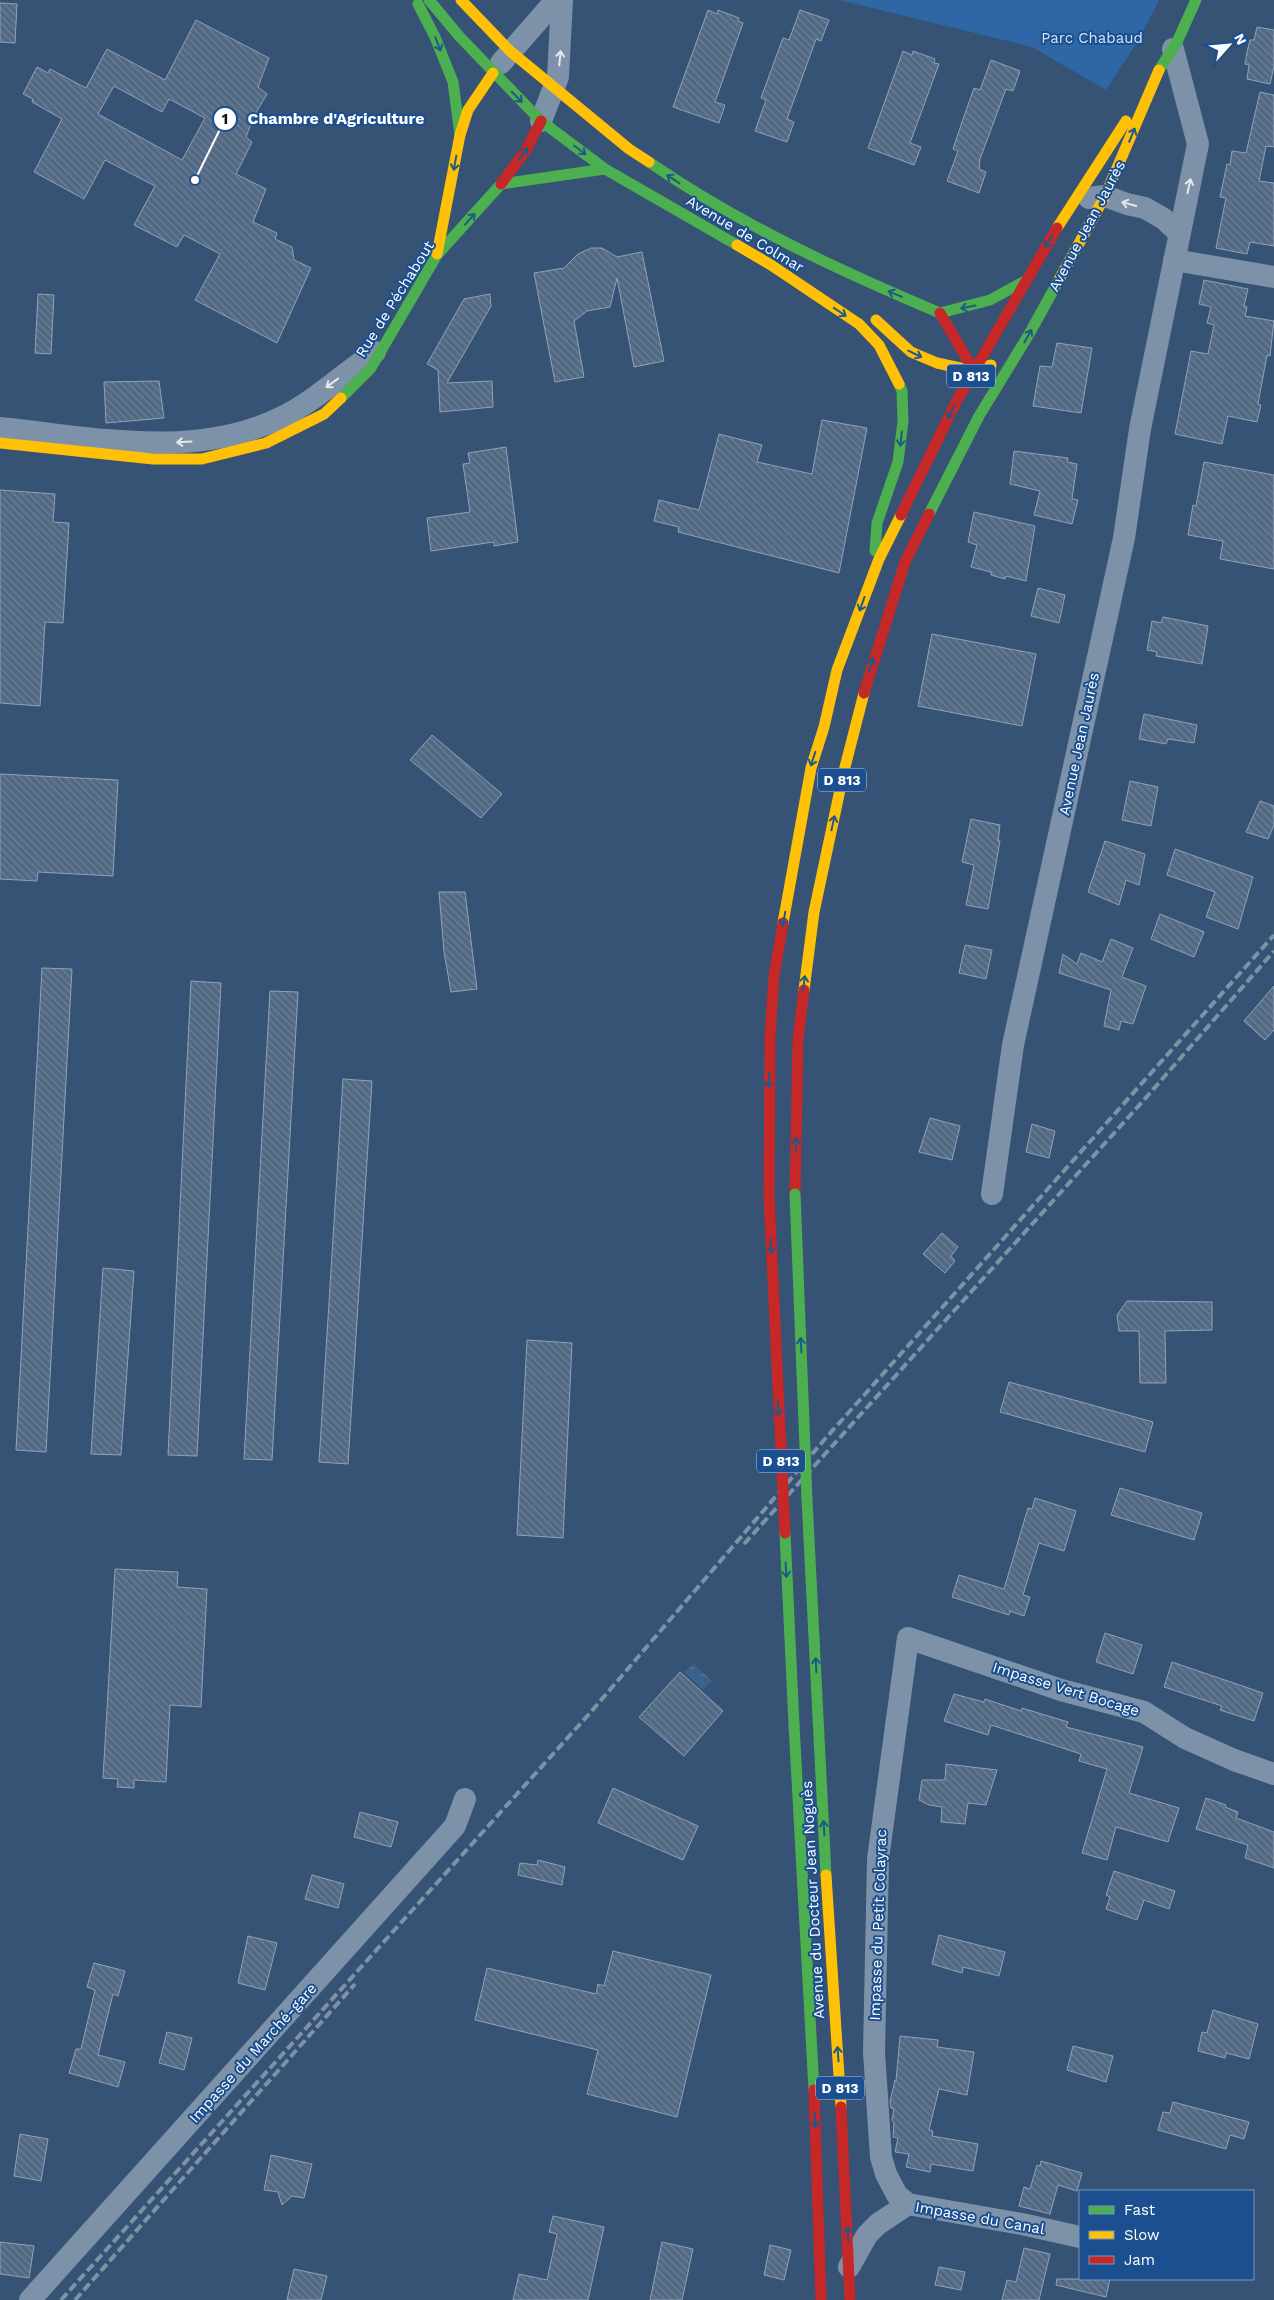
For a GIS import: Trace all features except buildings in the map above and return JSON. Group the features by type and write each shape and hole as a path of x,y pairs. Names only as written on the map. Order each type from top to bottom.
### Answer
{"main road":[{"path":"416,0 435,37 452,82 460,135"},
{"name":"Avenue de Colmar","path":"429,0 493,73 541,121 605,169 771,265 859,324 879,346 900,384 903,421 898,462 877,523 874,549 879,559"},
{"name":"Avenue de Colmar","path":"461,0 510,51 554,88 629,148 688,189 786,242 880,288 940,313"},
{"name":"Avenue Jean Jaurès","path":"979,416 1016,357 1106,196 1159,70 1172,49 1196,0"},
{"name":"D 813","path":"879,559 956,402 974,370 1074,199 1159,70"},
{"path":"437,255 460,135 468,110 493,73"},
{"name":"Rue de Péchabout","path":"0,443 153,459 202,459 266,444 324,414 371,368 437,255 501,184 526,150 541,121"},
{"path":"501,184 605,169"},
{"path":"771,265 811,282 865,313 885,327 898,342 911,352 940,364 974,370 1016,357"},
{"path":"979,416 974,370 940,313 990,300 1025,281"},
{"name":"Avenue du Docteur Jean Noguès","path":"850,2300 826,1876 794,1194 798,1039 804,978 814,912 844,771 870,669 905,562 979,416"},
{"name":"Avenue du Docteur Jean Noguès","path":"821,2300 818,2166 794,1725 769,1197 770,1036 774,976 810,768 824,727 837,670 879,559"}],"street":[{"path":"493,73 539,17 556,0"},
{"path":"541,121 554,88 561,47 562,0"},
{"path":"485,27 506,31 522,27 539,17"},
{"name":"Avenue Jean Jaurès","path":"992,1194 1013,1045 1124,538 1140,429 1198,144 1172,49"},
{"path":"1074,199 1106,196 1145,208 1164,219 1180,234"},
{"path":"1174,260 1274,277"},
{"path":"0,428 78,438 157,443 188,442 234,435 278,419 303,404 386,344"},
{"name":"Impasse Vert Bocage","path":"908,1638 1061,1690 1144,1712 1185,1738 1234,1760 1274,1774"},
{"name":"Impasse du Petit Colayrac","path":"908,1638 878,1859 874,2052 881,2157 886,2174 897,2195 908,2204"},
{"name":"Impasse du Marché-gare","path":"30,2300 455,1826 465,1799"},
{"name":"Impasse du Canal","path":"849,2267 867,2235 878,2224 908,2204 1022,2224 1079,2237"}],"green space":[{"name":"Parc Chabaud","path":"839,0 1159,0 1138,41 1106,90 1032,47"}],"water":[{"path":"693,1664 712,1681 703,1690 684,1672"}],"railway":[{"path":"61,2300 590,1713 825,1439 1274,935"},
{"path":"744,1544 1143,1101 1274,951"},
{"path":"75,2300 355,1984"}],"traffic: fast":[{"path":"429,0 459,36 541,121 605,169 737,245"},
{"path":"1159,70 1177,42 1196,0"},
{"path":"418,4 435,37 453,82 460,135"},
{"path":"649,162 683,185 754,226 828,263 940,313"},
{"path":"341,398 371,368 437,255 501,184 605,169"},
{"path":"929,514 979,416 1028,336 1060,278"},
{"path":"940,313 990,300 1025,281"},
{"path":"875,551 877,523 898,462 903,421 902,391 899,384"},
{"path":"795,1194 807,1499"},
{"path":"807,1499 826,1875"},
{"path":"785,1533 794,1725"},
{"path":"794,1725 814,2090"}],"traffic: slow":[{"path":"461,0 510,51 629,149 649,162"},
{"path":"1060,278 1105,196 1159,70"},
{"path":"437,254 460,135 468,110 493,73"},
{"path":"1057,228 1126,121"},
{"path":"737,245 771,265 859,324 879,345 899,384"},
{"path":"876,320 911,352 937,363 974,371 991,365"},
{"path":"0,443 153,459 202,459 266,443 324,414 341,398"},
{"path":"783,923 811,768 824,727 837,670 879,559 901,515"},
{"path":"804,990 814,912 844,771 864,693"},
{"path":"826,1875 841,2107"}],"traffic: jam":[{"path":"501,184 526,150 541,121"},
{"path":"901,515 956,402 1057,228"},
{"path":"940,313 974,371 976,382"},
{"path":"864,693 905,562 929,514"},
{"path":"769,1197 770,1036 774,976 783,923"},
{"path":"795,1194 798,1039 804,990"},
{"path":"769,1197 785,1533"},
{"path":"814,2090 821,2300"},
{"path":"841,2107 850,2300"}],"place":[{"name":"Chambre d'Agriculture","path":"195,180"}]}
